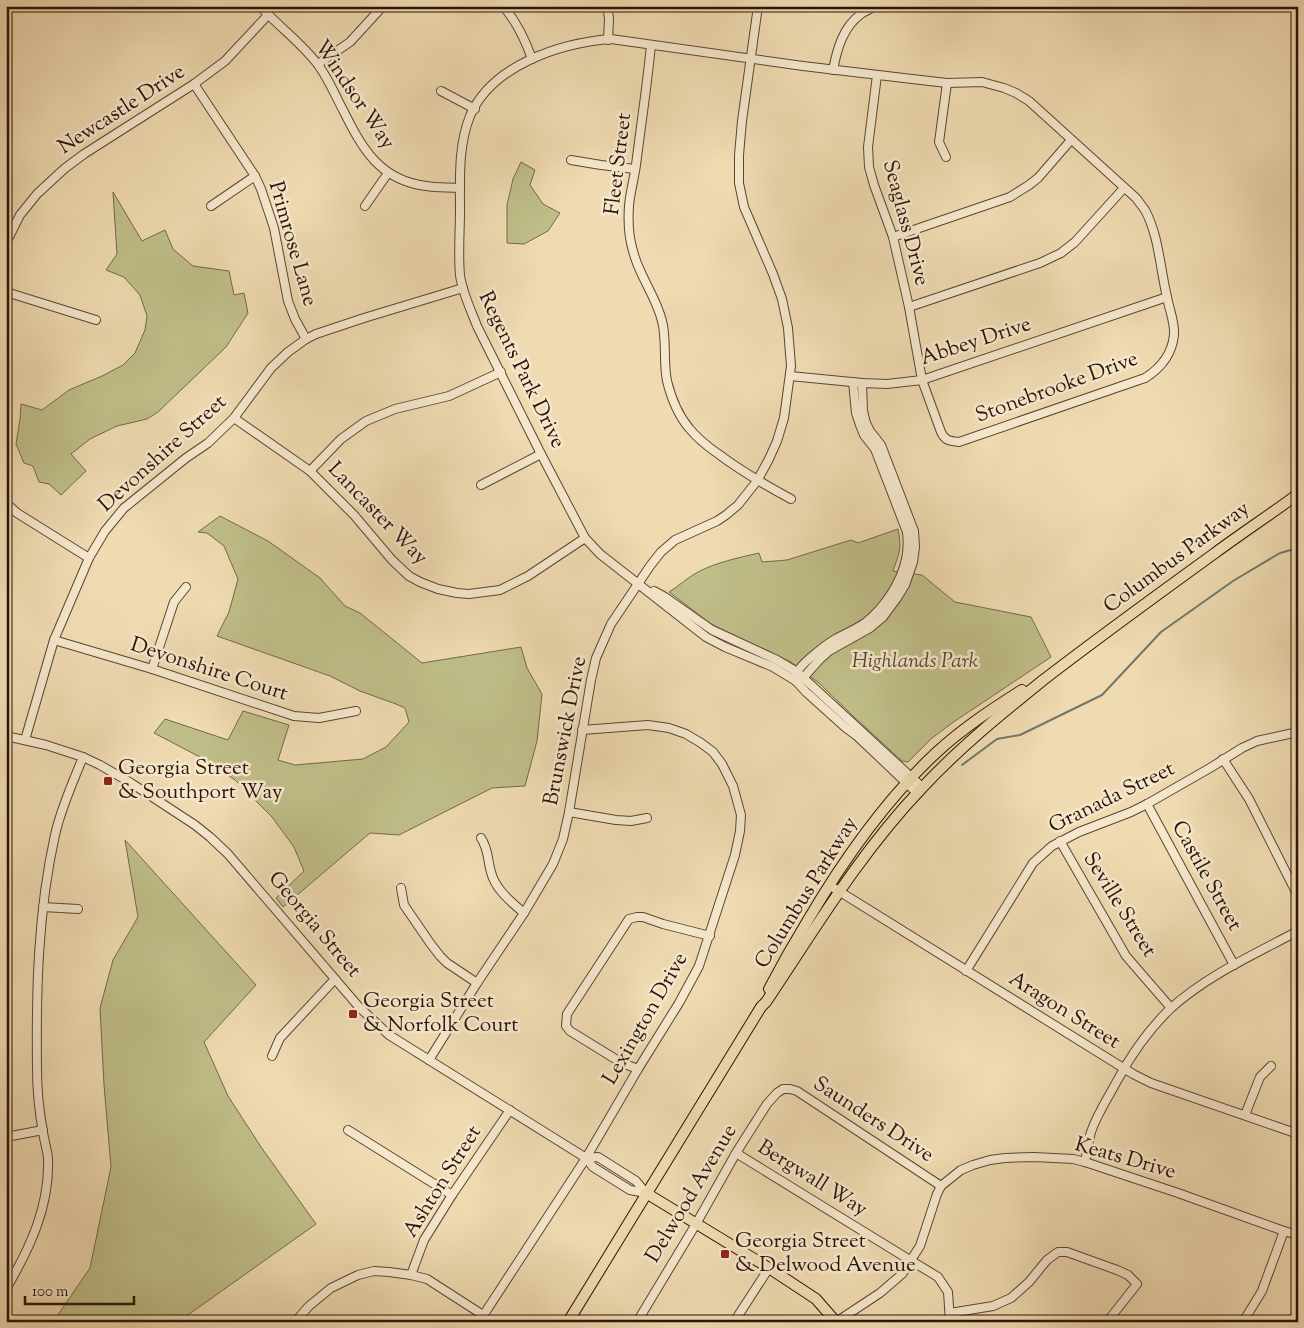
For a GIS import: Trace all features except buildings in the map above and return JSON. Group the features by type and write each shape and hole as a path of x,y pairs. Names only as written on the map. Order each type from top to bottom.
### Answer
{"main road":[{"name":"Columbus Parkway","path":"568,1322 761,1007 794,962 872,845 920,790 964,746 1000,714 1078,654 1298,494"},
{"name":"Columbus Parkway","path":"761,1007 775,976 829,885 854,847 910,780 936,753 969,725 1078,654"},
{"name":"Georgia Street","path":"646,1193 816,1299 836,1322"}],"street":[{"name":"Windsor Way","path":"260,6 318,64 367,152 374,161 388,173 413,184 460,188"},
{"path":"318,64 350,42 383,6"},
{"path":"503,6 519,27 532,59"},
{"path":"607,6 609,18 608,40"},
{"name":"Brunswick Drive","path":"430,1060 553,864 563,838 569,812 596,658 610,624 661,552 675,540 717,521 738,505 757,481 777,441 784,418 791,366 788,328 782,299 744,207 739,183 742,121 758,6"},
{"path":"833,70 837,50 846,30 861,14 875,6"},
{"name":"Newcastle Drive","path":"6,243 20,215 37,194 64,168 194,84 225,61 268,16"},
{"name":"Regents Park Drive","path":"833,70 608,40 597,40 565,46 532,59 508,73 491,87 481,98 466,128 460,166 460,276 477,326 585,538 600,554 706,637 774,667 796,681 846,728 910,780"},
{"name":"Fleet Street","path":"652,46 629,207 630,237 641,274 658,306 663,322 667,380 672,398 688,427 700,440 757,481 791,499"},
{"name":"Stonebrooke Drive","path":"833,70 946,83 982,82 1016,93 1029,101 1136,198 1145,210 1151,223 1174,333 1172,344 1163,362 1145,378 959,442 948,441 944,437 922,380"},
{"name":"Seaglass Drive","path":"877,75 868,147 869,168 893,237 909,307 922,380"},
{"path":"946,83 939,142 946,157"},
{"name":"Primrose Lane","path":"194,84 255,176 261,189 274,228 288,301 294,319 306,339"},
{"path":"440,91 475,109"},
{"path":"893,237 1010,197 1038,178 1071,140"},
{"path":"571,160 635,169"},
{"path":"365,206 388,173"},
{"path":"211,206 255,176"},
{"path":"909,307 1040,263 1061,253 1076,242 1124,188"},
{"name":"Devonshire Street","path":"25,740 54,640 89,558 105,531 124,508 186,458 208,443 234,418 271,368 306,339 348,323 463,288"},
{"path":"6,292 96,320"},
{"name":"Abbey Drive","path":"790,376 887,384 922,380 1167,297"},
{"path":"310,471 341,438 366,421 395,409 449,396 501,372"},
{"path":"857,382 866,423 881,446 914,530 915,547 913,562 905,584 883,617 870,628 829,651 804,678 796,681 797,672 825,645 865,622 879,610 898,581 906,560 907,532 874,449 864,435 856,413 857,382"},
{"name":"Lancaster Way","path":"234,418 310,471 354,515 392,560 409,576 438,589 469,594 500,590 528,576 585,538"},
{"path":"481,485 542,454"},
{"path":"6,503 17,514 89,558"},
{"name":"Regents Park Drive","path":"639,584 665,597 712,630 777,660 797,672 920,790"},
{"path":"152,669 174,602 186,587"},
{"name":"Devonshire Court","path":"54,640 152,669 294,716 318,718 356,711"},
{"name":"Lexington Drive","path":"481,1319 586,1158 700,966 735,855 740,831 741,816 733,786 722,764 713,752 701,743 686,734 669,728 648,725 582,730"},
{"name":"Granada Street","path":"966,971 1033,863 1047,850 1079,832 1147,804 1242,748 1257,741 1298,732"},
{"name":"Georgia Street","path":"6,736 46,745 83,757 100,765 195,825 210,837 248,876 358,1007 389,1035 586,1158 593,1167 630,1190 646,1193"},
{"path":"6,1289 30,1245 45,1202 48,1156 42,1130 37,1069 38,950 55,834 83,757"},
{"path":"1223,760 1249,799 1298,896"},
{"name":"Castile Street","path":"1147,804 1234,965"},
{"path":"569,812 616,820 631,821 647,818"},
{"path":"481,838 487,846 491,873 495,882 513,904 524,913"},
{"name":"Seville Street","path":"1060,842 1126,956 1172,1008"},
{"name":"Aragon Street","path":"829,885 839,893 1151,1083 1298,1134"},
{"path":"400,888 404,905 440,956 447,963 477,983"},
{"path":"43,907 78,909"},
{"path":"638,1069 622,1063 570,1031 566,1026 566,1014 629,919 643,917 710,936"},
{"path":"1085,1162 1091,1134 1098,1116 1124,1068 1143,1039 1172,1008 1211,979 1298,932"},
{"path":"272,1056 280,1038 335,979"},
{"path":"1245,1115 1260,1077 1270,1066"},
{"name":"Delwood Avenue","path":"637,1322 736,1153 767,1104 783,1089"},
{"name":"Saunders Drive","path":"783,1089 797,1091 941,1186"},
{"name":"Ashton Street","path":"411,1275 424,1240 510,1110"},
{"path":"6,1137 42,1130"},
{"path":"348,1130 452,1195"},
{"name":"Bergwall Way","path":"736,1153 938,1277 948,1292 950,1322"},
{"name":"Keats Drive","path":"836,1322 880,1294 902,1274 920,1246 941,1186 960,1170 990,1160 1034,1157 1074,1159 1298,1235"},
{"path":"1243,1322 1262,1291 1284,1231"},
{"path":"950,1313 993,1306 1011,1298 1029,1282 1047,1260 1058,1252 1067,1252 1128,1275 1137,1284 1107,1322"},
{"path":"734,1322 769,1268"},
{"path":"295,1322 309,1306 331,1288 358,1275 374,1271 411,1275 427,1280 481,1319"}],"green space":[{"path":"521,162 535,170 530,185 543,204 560,213 548,231 524,244 507,243 507,205 513,179"},
{"path":"113,192 142,241 165,230 173,249 193,266 229,271 234,295 244,293 248,313 226,347 158,412 147,419 117,426 90,439 71,454 86,471 61,495 49,484 39,482 33,466 24,463 16,444 21,404 42,410 69,390 123,365 135,353 145,330 147,316 140,295 124,277 106,270 117,254"},
{"path":"220,516 268,541 320,578 345,606 360,613 422,663 521,647 527,668 542,694 537,741 525,786 492,788 399,835 370,833 283,907 276,898 304,871 294,847 272,817 235,780 198,756 154,733 165,719 228,740 243,711 289,725 278,760 295,765 363,759 386,747 409,722 405,708 360,691 330,676 217,636 229,612 238,579 224,546 207,533 198,532"},
{"name":"Highlands Park","path":"898,529 899,551 893,571 922,575 955,602 1031,617 1051,657 955,721 932,738 908,762 902,761 819,683 791,662 711,624 669,592 698,572 728,561 759,553 762,562 787,560 851,540 858,543"},
{"path":"125,840 256,985 204,1042 228,1096 261,1147 316,1224 178,1322 53,1322 90,1268 111,1167 100,1008 113,960 138,917"}],"waterway":[{"path":"962,765 997,739 1020,735 1102,695 1161,632 1233,581 1280,553 1298,548"}],"place":[{"name":"Georgia Street & Southport Way","path":"108,781"},
{"name":"Georgia Street & Norfolk Court","path":"353,1014"},
{"name":"Georgia Street & Delwood Avenue","path":"725,1254"}]}
